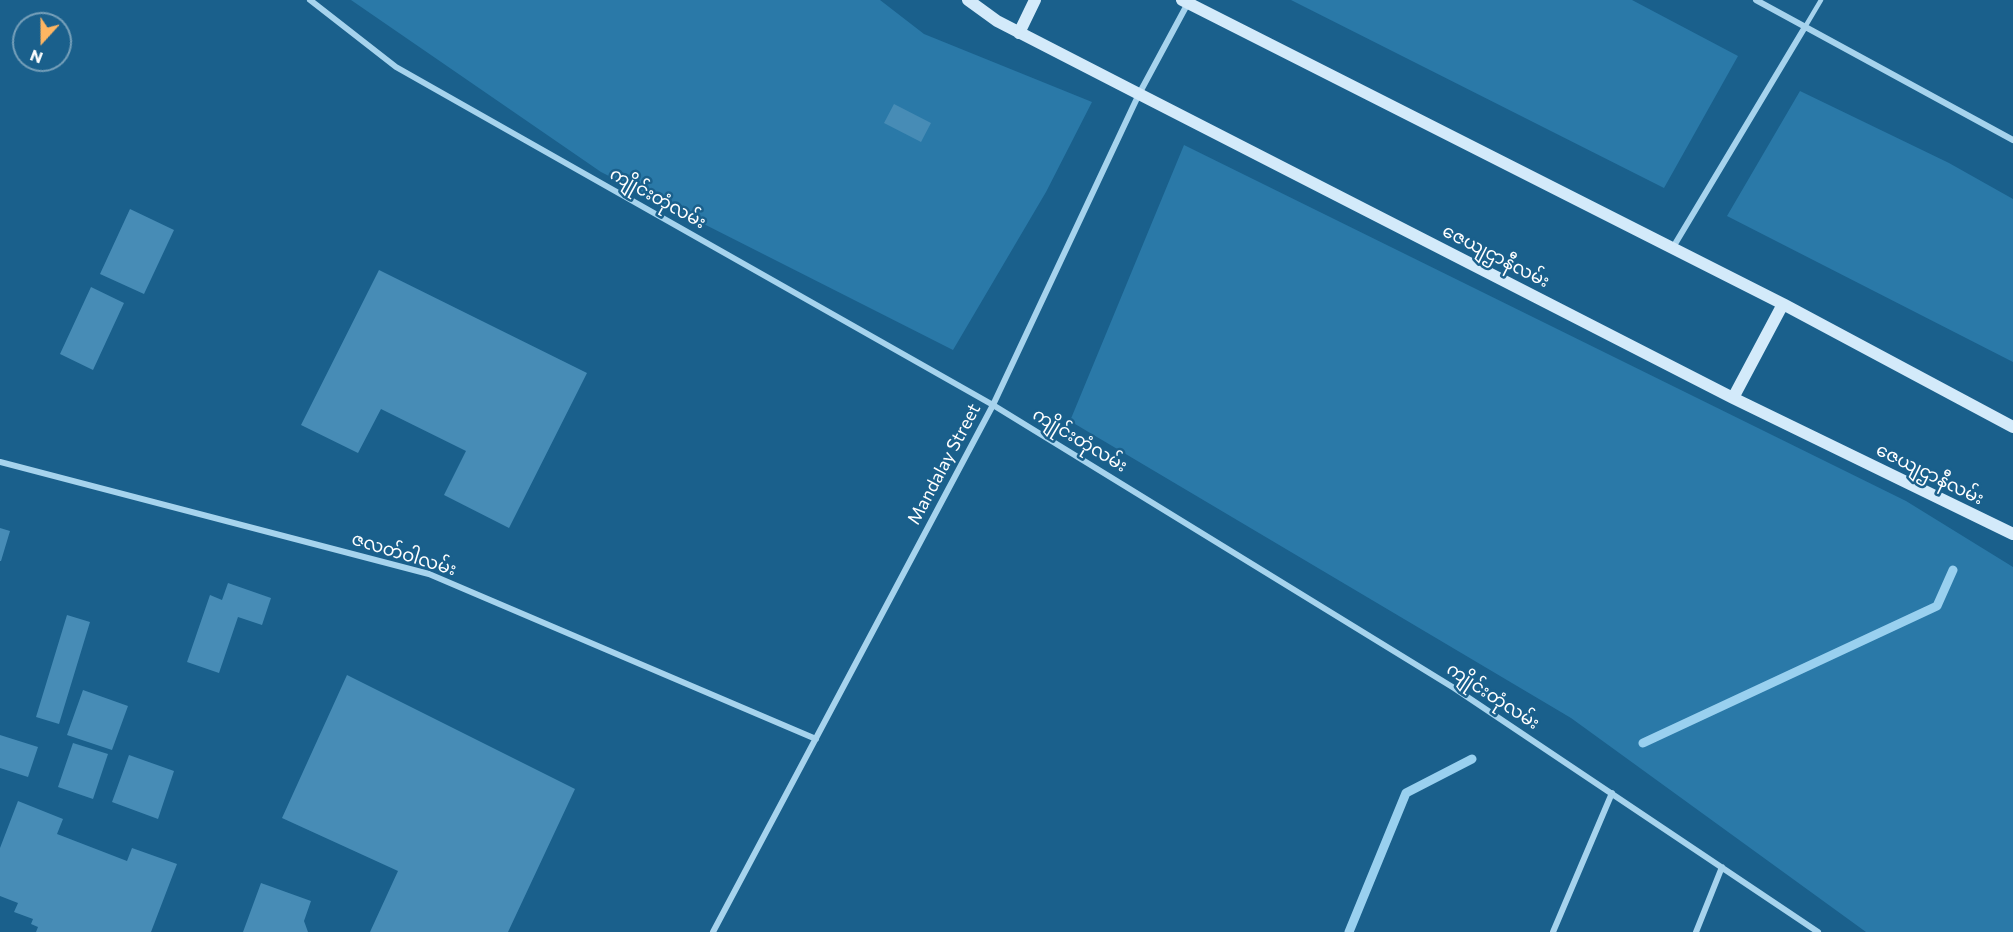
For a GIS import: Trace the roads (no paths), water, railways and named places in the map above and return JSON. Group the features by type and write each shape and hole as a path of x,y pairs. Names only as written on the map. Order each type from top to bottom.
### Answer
{"main road":[{"name":"ဇေယျဌာနီလမ်း","path":"968,0 997,21 1019,33 1733,398 2013,534"},
{"path":"1019,33 1035,0"},
{"path":"1186,1 1783,304 2013,427"},
{"path":"1733,398 1783,304"}],"street":[{"name":"ကျိုင်းတုံလမ်း","path":"310,0 396,67 993,405 1455,688 1818,932"},
{"path":"1756,0 2013,140"},
{"name":"Mandalay Street","path":"713,932 993,405 1139,94 1186,1"},
{"path":"1672,249 1805,27"},
{"name":"ဇလတ်ဝါလမ်း","path":"0,462 429,574 816,739"},
{"path":"1553,932 1612,793"},
{"path":"1696,932 1722,867"}],"lane":[{"path":"1805,27 1821,0"}],"waterway":[{"path":"1643,743 1937,606 1953,570"},
{"path":"1349,932 1406,793 1472,759"}]}
